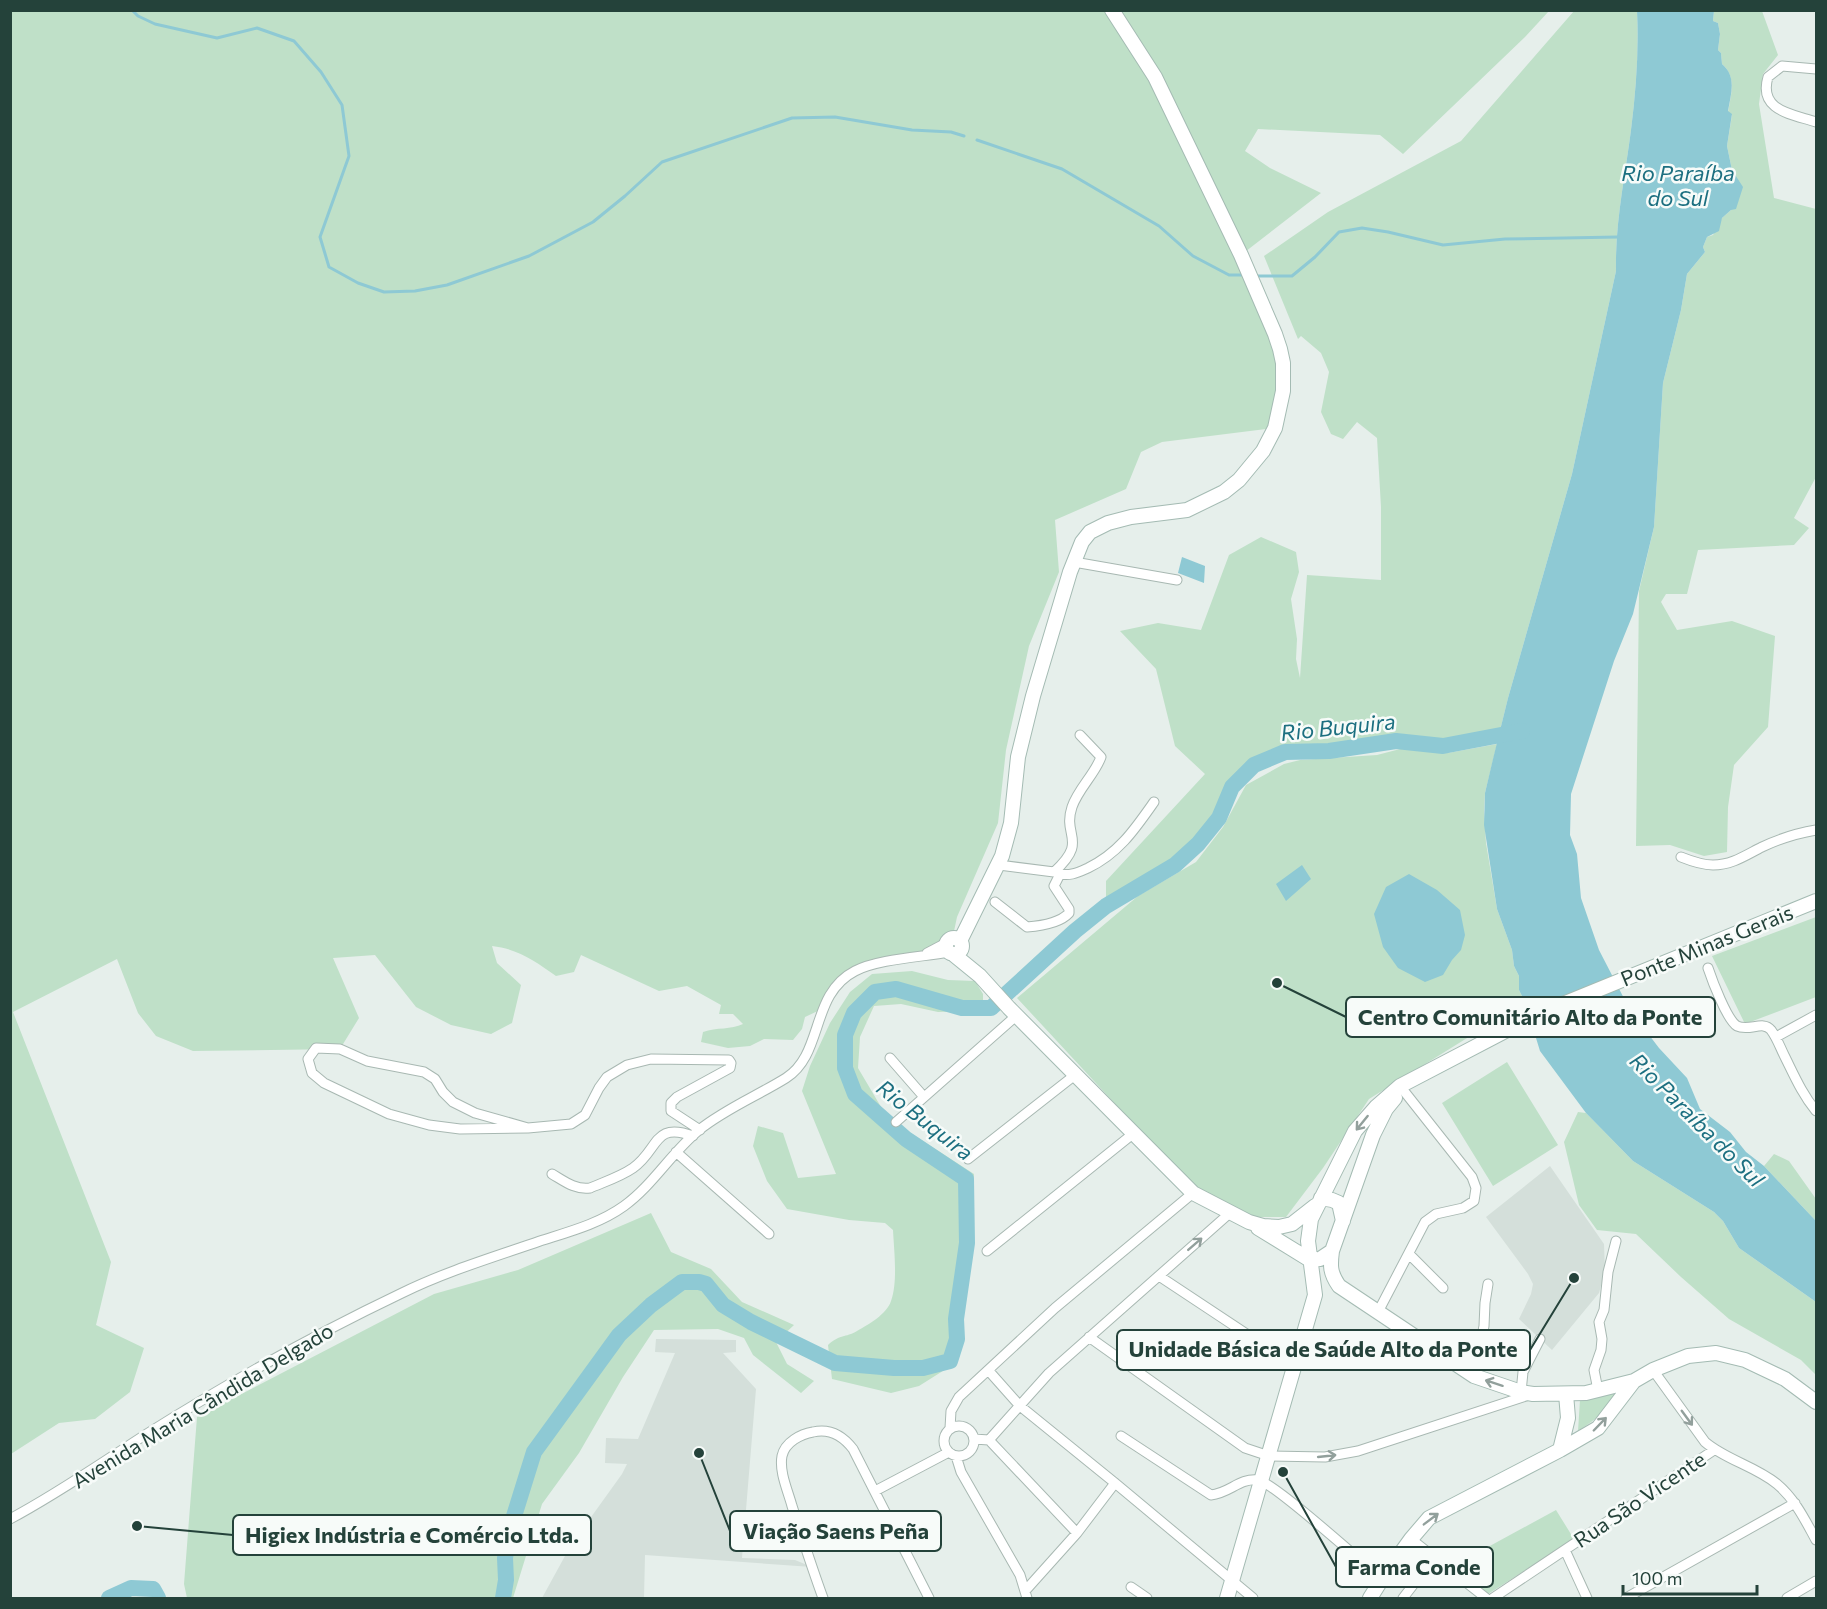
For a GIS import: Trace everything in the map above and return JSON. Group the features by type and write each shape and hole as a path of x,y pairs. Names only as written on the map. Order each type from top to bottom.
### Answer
{"main road":[{"path":"1112,10 1155,77 1241,255 1278,342 1283,363 1283,391 1275,428 1263,451 1239,480 1224,492 1187,510 1131,517 1095,529 1082,542 1033,696 1018,757 1011,823 999,865 954,946 969,966 1013,1012 1193,1193 1249,1222 1310,1260 1320,1259 1332,1251"},
{"name":"Ponte Minas Gerais","path":"1402,1086 1536,1015 1816,901"},
{"path":"1227,1599 1315,1295 1310,1260 1309,1229 1319,1201 1355,1131 1376,1107 1402,1086"},
{"path":"1402,1086 1386,1109 1373,1135 1332,1251 1331,1274 1339,1286 1474,1376 1527,1393 1566,1394 1598,1390 1634,1381 1653,1370 1688,1356 1716,1353 1744,1360 1785,1379 1816,1401"},
{"path":"1249,1222 1279,1227 1292,1224 1319,1201 1332,1200 1339,1203 1343,1221"},
{"path":"1315,1295 1325,1285 1339,1286"},
{"path":"1370,1599 1411,1539 1429,1518 1598,1428 1634,1381"},
{"path":"1560,1450 1568,1418 1566,1394"}],"street":[{"path":"1816,69 1782,66 1768,77 1766,92 1768,100 1774,106 1816,122"},
{"path":"1074,562 1177,580"},
{"path":"995,902 1027,927 1064,918 1069,913 1069,909 1054,886 1057,873 1073,849 1070,822 1073,804 1101,759 1100,753 1080,735"},
{"path":"999,865 1075,874 1108,857 1134,830 1154,802"},
{"path":"1681,857 1712,865 1725,864 1801,832 1816,830"},
{"name":"Avenida Maria Cândida Delgado","path":"10,1520 256,1369 395,1296 453,1271 583,1227 624,1206 652,1182 676,1152 696,1133 718,1116 792,1073 806,1052 825,1002 834,987 847,975 867,966 919,958 954,946"},
{"path":"1708,968 1733,1023 1738,1027 1751,1029 1763,1025 1768,1027 1776,1037 1798,1086 1816,1112"},
{"path":"896,1122 1013,1012"},
{"path":"1776,1037 1816,1015"},
{"path":"528,1128 475,1113 453,1102 435,1079 424,1072 367,1061 334,1047 316,1048 308,1059 312,1073 324,1083 402,1119 460,1129 528,1128 564,1125 581,1119 588,1111 603,1082 615,1070 627,1065 651,1059 729,1060 730,1068 677,1097 671,1103 671,1111 696,1133"},
{"path":"890,1058 924,1097"},
{"path":"968,1159 1075,1075"},
{"path":"1378,1312 1425,1222 1436,1214 1470,1205 1474,1201 1476,1188 1472,1177 1402,1086"},
{"path":"552,1174 582,1189 590,1188 633,1168 646,1156 663,1134 678,1130 696,1133"},
{"path":"987,1251 1134,1132"},
{"path":"676,1152 769,1234"},
{"path":"1026,1595 1020,1575 952,1454 944,1444 950,1428 951,1411 959,1397 1054,1308 1193,1193"},
{"path":"989,1440 1049,1372 1231,1212"},
{"path":"1598,1390 1594,1370 1601,1350 1599,1322 1604,1310 1608,1272 1616,1241"},
{"path":"1409,1254 1443,1288"},
{"path":"1159,1276 1295,1366"},
{"path":"1474,1376 1484,1326 1488,1284"},
{"path":"1089,1337 1245,1448 1269,1455 1325,1457 1358,1451 1527,1393 1523,1372 1540,1339"},
{"path":"988,1370 1020,1406 1253,1599"},
{"path":"1653,1370 1705,1442 1714,1450 1776,1483 1795,1503 1816,1540"},
{"path":"950,1428 960,1425 965,1427 974,1439"},
{"path":"823,1599 809,1560 782,1466 784,1450 796,1438 819,1431 834,1433 842,1437 853,1449 929,1599"},
{"path":"1121,1436 1211,1495 1222,1494 1245,1480 1262,1480 1382,1579"},
{"path":"974,1439 989,1440 1077,1533"},
{"path":"875,1491 952,1454 969,1452 974,1439"},
{"name":"Rua São Vicente","path":"1494,1598 1714,1450"},
{"path":"1026,1595 1115,1483"},
{"path":"1626,1599 1795,1503"},
{"path":"1411,1539 1475,1595 1494,1598"},
{"path":"1565,1550 1587,1599"},
{"path":"1403,1599 1434,1558"},
{"path":"1787,1599 1816,1581"},
{"path":"1131,1587 1147,1599"}],"shaded area":[{"path":"1550,1166 1604,1244 1605,1271 1599,1293 1552,1350 1519,1319 1531,1294 1533,1284 1486,1217"},
{"path":"656,1339 736,1340 736,1352 723,1353 756,1389 742,1558 795,1560 812,1567 645,1555 644,1598 542,1598 571,1545 627,1464 605,1463 606,1438 638,1439 675,1353 655,1352"}],"green space":[{"path":"11,11 1549,11 1403,154 1380,135 1258,129 1245,151 1270,168 1321,193 1241,255 1280,349 1275,428 1162,442 1141,452 1126,489 1055,520 1059,572 1029,646 1006,750 998,823 957,917 953,936 946,943 919,958 876,964 834,987 822,1009 805,1017 802,1029 793,1040 764,1039 750,1046 728,1048 701,1042 703,1032 743,1024 733,1014 719,1014 721,1005 687,986 659,991 581,955 574,972 556,976 518,953 492,946 497,963 521,985 512,1023 491,1034 451,1025 416,1007 375,955 333,958 359,1018 340,1049 193,1051 156,1036 138,1013 117,959 13,1012 111,1262 96,1325 144,1348 130,1392 95,1419 59,1423 11,1454"},
{"path":"1574,11 1637,11 1637,55 1631,130 1619,218 1616,271 1572,474 1499,735 1443,746 1396,741 1329,751 1285,752 1254,765 1232,787 1219,818 1198,844 1175,865 1106,906 1106,881 1205,774 1175,746 1156,669 1120,631 1158,623 1201,630 1229,555 1261,537 1296,552 1299,572 1291,599 1297,639 1296,659 1300,678 1307,575 1381,580 1381,507 1377,438 1357,422 1343,439 1331,434 1321,412 1329,372 1321,353 1301,336 1298,339 1264,256 1328,212 1461,141"},
{"path":"1714,11 1762,11 1778,55 1763,74 1759,104 1774,198 1816,209 1816,477 1794,518 1809,528 1794,545 1698,550 1687,594 1666,594 1661,602 1677,630 1732,621 1775,636 1768,727 1734,765 1728,807 1727,852 1704,856 1670,845 1636,846 1639,591 1654,527 1663,383 1681,310 1687,274 1705,252 1703,247 1707,237 1713,235 1722,218 1731,210 1732,170 1727,146 1732,115 1728,112 1731,80 1730,74 1722,64 1721,53 1718,50 1720,34 1718,23 1713,21"},
{"path":"1497,744 1485,793 1486,843 1497,909 1512,950 1514,966 1519,976 1519,990 1525,1002 1369,1099 1323,1168 1286,1217 1251,1217 1195,1190 1017,998 1138,896 1196,862 1223,827 1246,785 1284,764 1300,760 1377,755 1404,748 1448,753"},
{"path":"1816,917 1816,997 1745,1024 1712,956"},
{"path":"912,971 948,980 975,981 983,994 983,1013 938,1012 901,1004 874,1006 860,1037 858,1068 884,1112 900,1126 974,1174 970,1251 960,1344 946,1369 919,1386 891,1393 832,1379 828,1345 872,1322 889,1306 895,1275 893,1230 885,1223 849,1220 787,1209 767,1181 753,1146 758,1126 783,1133 798,1178 836,1174 802,1091 810,1066 830,1023 850,992 872,974"},
{"path":"1507,1062 1558,1145 1493,1186 1442,1103"},
{"path":"1578,1112 1586,1113 1633,1161 1714,1212 1723,1221 1739,1248 1816,1302 1816,1375 1801,1360 1729,1319 1636,1234 1597,1230 1579,1205 1564,1142"},
{"path":"1774,1154 1789,1161 1816,1199 1816,1221 1764,1166"},
{"path":"651,1213 671,1252 711,1269 742,1302 794,1325 776,1342 787,1364 814,1381 801,1393 753,1355 744,1338 718,1329 654,1330 623,1377 579,1453 542,1504 513,1598 187,1598 184,1584 197,1417 434,1294 518,1270"},
{"path":"1615,1392 1605,1410 1578,1431 1580,1400"},
{"path":"1556,1510 1574,1539 1488,1594 1455,1565"}],"water":[{"name":"Rio Paraíba do Sul","path":"1637,11 1714,11 1713,21 1718,23 1720,34 1718,50 1721,53 1722,64 1730,74 1731,80 1728,111 1732,114 1727,146 1732,170 1743,187 1736,209 1731,210 1722,218 1719,231 1707,237 1703,247 1705,252 1687,274 1681,310 1663,383 1654,527 1633,614 1614,661 1571,794 1570,835 1577,854 1581,898 1599,950 1630,1010 1659,1048 1687,1078 1700,1109 1730,1132 1746,1152 1764,1166 1816,1221 1816,1302 1739,1248 1723,1221 1714,1212 1633,1161 1586,1113 1540,1051 1519,990 1519,976 1514,966 1512,950 1497,909 1484,825 1485,793 1493,759 1508,698 1572,474 1616,271 1619,218 1636,85"},
{"path":"1182,557 1205,566 1204,583 1178,573"},
{"path":"1302,865 1311,879 1286,901 1276,884"},
{"path":"1409,874 1437,890 1460,910 1465,935 1461,950 1443,975 1425,982 1398,968 1383,947 1374,914 1386,887"}],"waterway":[{"path":"132,10 138,16 155,24 217,38 257,28 294,41 321,72 342,105 349,156 320,237 329,267 358,283 384,292 415,291 447,285 529,256 593,222 662,162 792,118 835,117 912,130 951,132 964,136"},
{"path":"977,140 1062,169 1159,226 1193,256 1229,275 1241,275"},
{"path":"1258,276 1292,276 1315,257 1339,232 1362,228 1443,245 1505,239 1618,237"},
{"name":"Rio Buquira","path":"503,1598 506,1580 505,1558 510,1529 534,1452 619,1335 651,1305 682,1282 706,1284 723,1305 751,1322 835,1363 923,1368 950,1361 957,1339 956,1319 967,1243 966,1179 906,1139 855,1094 845,1068 845,1035 854,1013 875,992 896,989 962,1008 991,1008 1075,931 1106,906 1175,865 1198,844 1219,818 1232,787 1254,765 1285,752 1329,751 1396,741 1443,746 1522,731"},
{"name":"Rio Buquira","path":"109,1598 131,1588 153,1589 158,1598"}],"place":[{"name":"Centro Comunitário Alto da Ponte","path":"1277,983"},
{"name":"Unidade Básica de Saúde Alto da Ponte","path":"1574,1278"},
{"name":"Viação Saens Peña","path":"699,1453"},
{"name":"Farma Conde","path":"1283,1472"},
{"name":"Higiex Indústria e Comércio Ltda.","path":"137,1526"}]}
